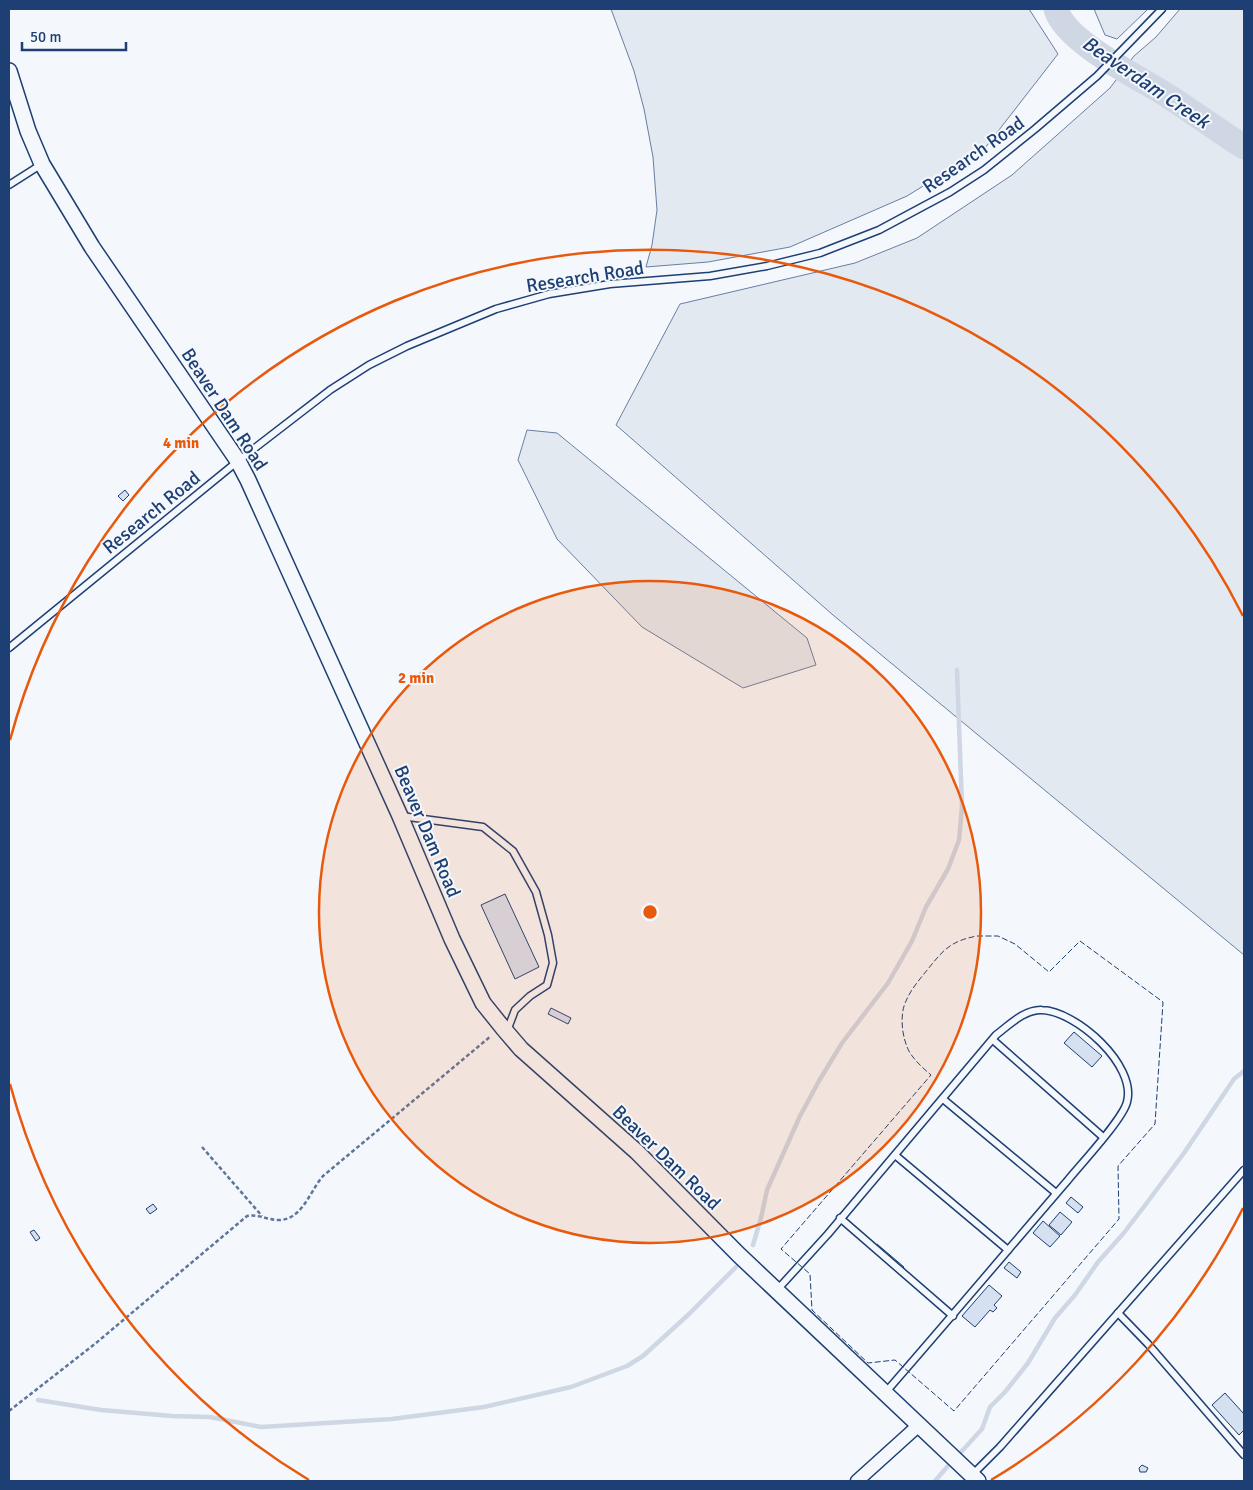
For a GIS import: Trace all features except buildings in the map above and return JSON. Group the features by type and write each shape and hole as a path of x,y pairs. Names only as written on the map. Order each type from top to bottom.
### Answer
{"street":[{"name":"Beaver Dam Road","path":"9,71 28,131 42,164 92,247 238,461 248,480 292,574 468,972 484,1003 504,1030 522,1049 637,1152 777,1290 975,1478"},
{"path":"857,1481 919,1425"}],"lane":[{"name":"Research Road","path":"9,648 238,461 330,390 368,365 407,346 507,305 574,289 610,284 710,276 792,261 820,253 879,230 950,192 984,170 1035,130 1097,76 1162,9"},
{"path":"9,186 42,164"},
{"path":"400,816 483,827 514,851 536,892 548,935 553,962 547,985 530,996 515,1010 504,1030"},
{"path":"777,1290 895,1155 996,1035 1022,1016 1041,1010 1069,1018 1097,1038 1116,1059 1123,1073 1128,1093 1124,1109 1103,1137 953,1316 885,1392"},
{"path":"992,1040 1103,1137"},
{"path":"943,1099 1056,1193"},
{"path":"895,1155 1008,1250"},
{"path":"975,1478 1244,1170"},
{"path":"840,1218 953,1316"},
{"path":"1118,1313 1148,1344 1244,1455"}],"path":[{"path":"9,1411 96,1343 247,1216 255,1215 280,1220 291,1217 306,1203 323,1176 504,1030"},
{"path":"202,1147 263,1217"}],"shaded area":[{"path":"611,9 1029,9 1058,54 985,148 907,196 790,247 708,262 646,267 652,245 657,210 653,157 644,109 634,71"},
{"path":"1094,9 1148,9 1117,39 1105,35"},
{"path":"1180,9 1244,9 1244,955 833,615 616,425 680,304 855,263 917,238 1012,175 1110,88 1134,56 1156,37"},
{"path":"527,430 557,433 807,638 816,665 743,688 642,627 557,539 518,460"}],"waterway":[{"name":"Beaverdam Creek","path":"1056,9 1062,21 1073,34 1088,46 1168,96 1244,147"},
{"path":"753,1245 767,1190 800,1116 842,1043 888,983 912,941 926,907 948,869 959,840 962,807 957,670"},
{"path":"962,1451 982,1429 990,1407 1005,1392 1028,1363 1055,1318 1146,1204 1184,1153 1234,1079 1244,1071"},
{"path":"38,1400 101,1410 210,1417 261,1427 392,1419 484,1407 571,1387 627,1366 643,1356 736,1267"},
{"path":"935,1481 947,1467"}],"fence":[{"path":"977,936 998,936 1015,944 1049,972 1080,941 1163,1002 1155,1124 1118,1166 1119,1219 954,1411 895,1360 868,1363 812,1310 810,1274 781,1249 931,1075 915,1059 907,1047 902,1027 904,1007 916,984 944,951 954,943 977,936"}]}
